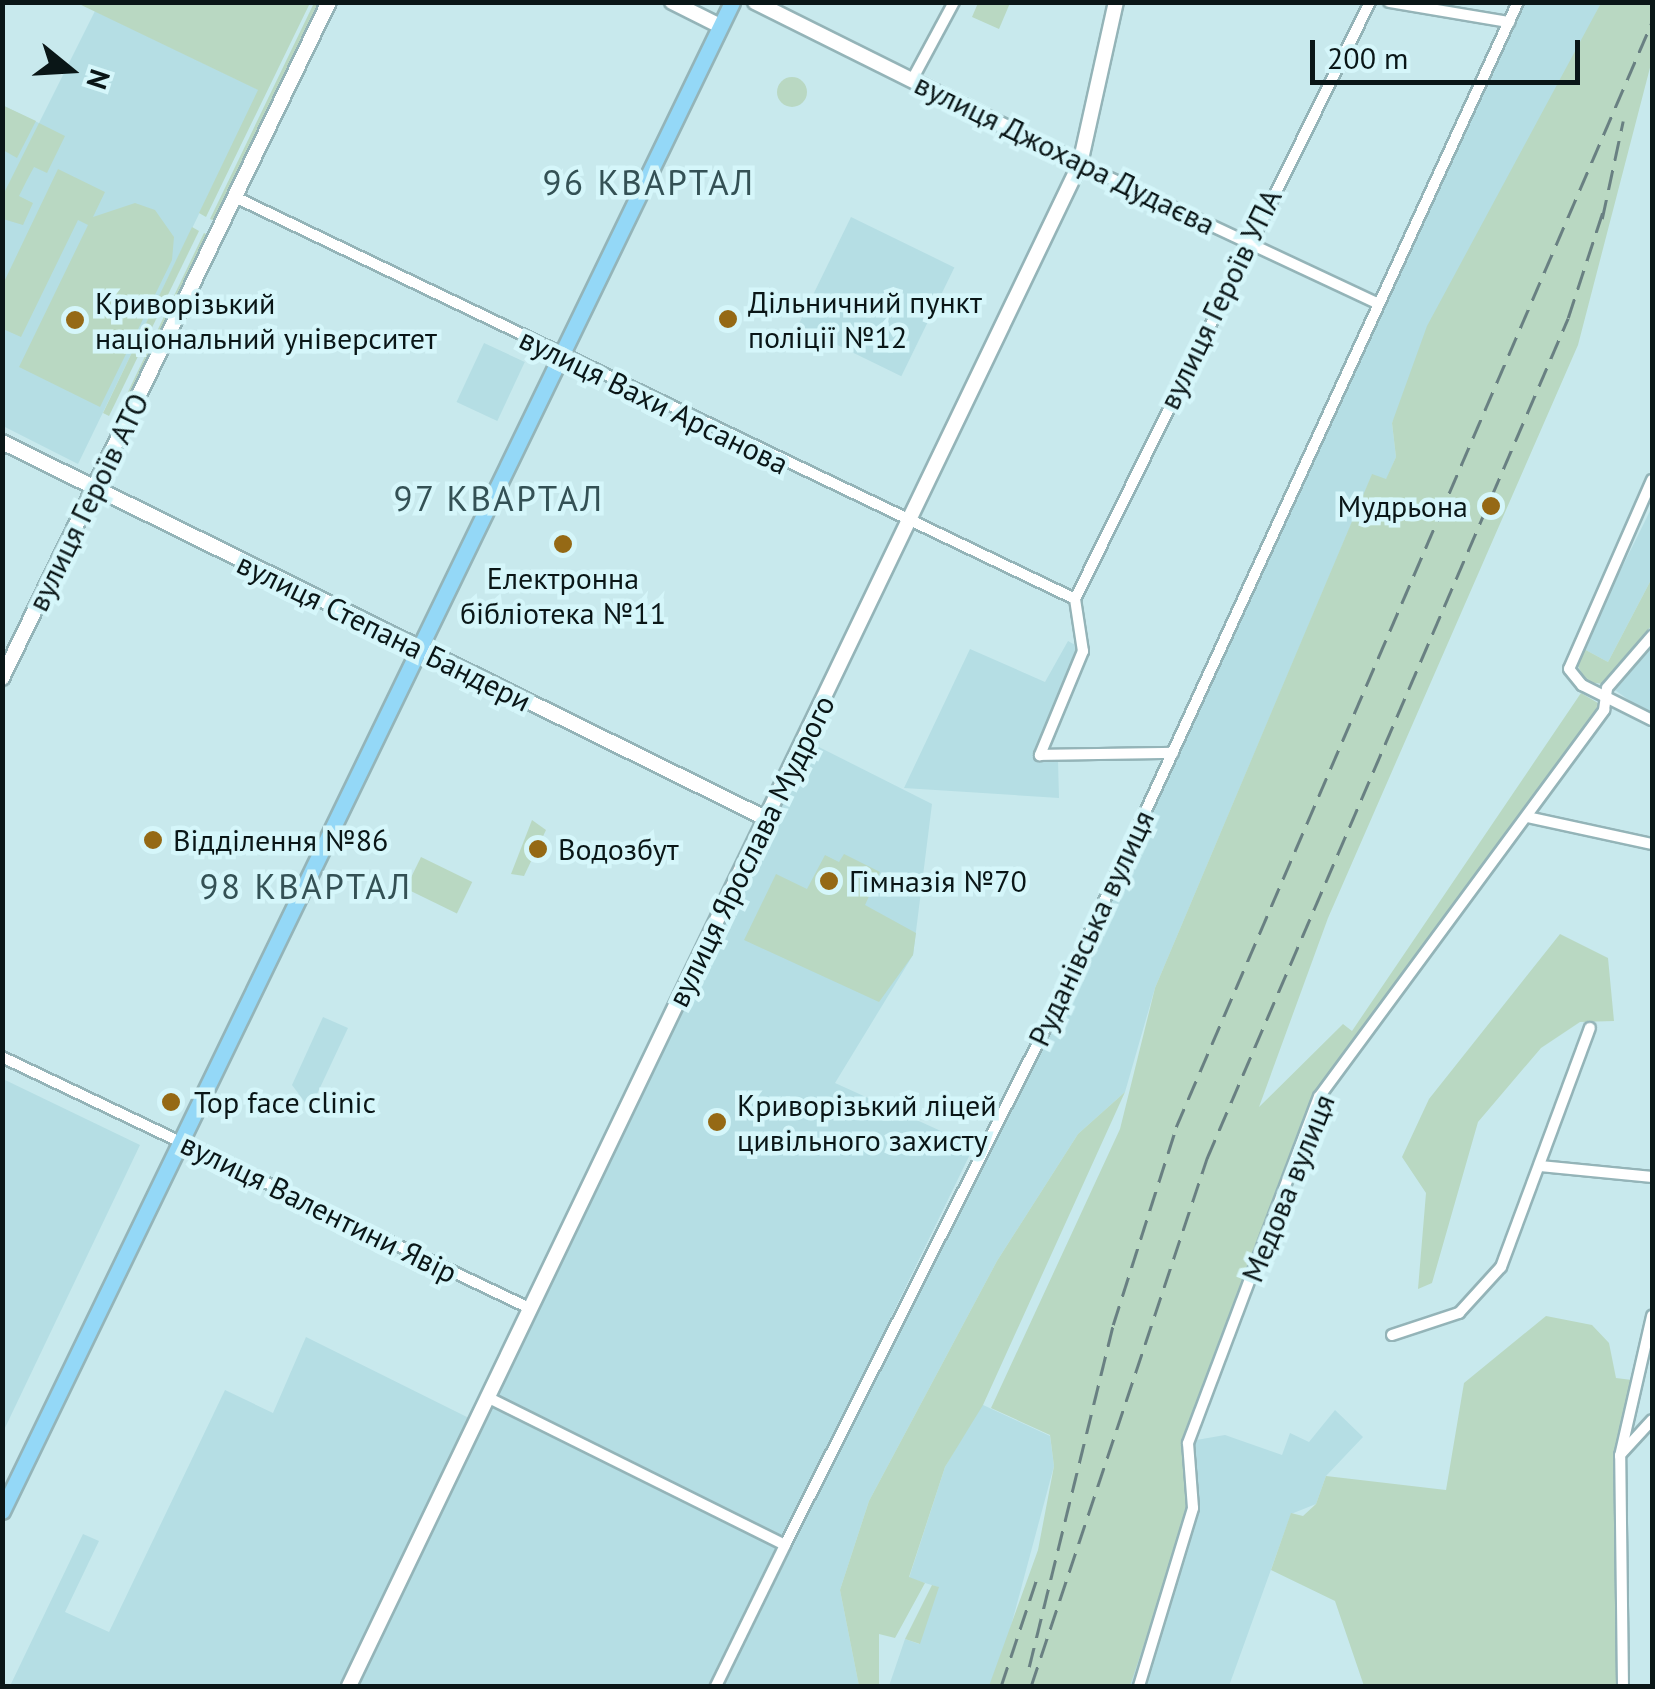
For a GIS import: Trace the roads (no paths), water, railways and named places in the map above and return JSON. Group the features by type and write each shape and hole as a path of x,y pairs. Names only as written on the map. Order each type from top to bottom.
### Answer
{"main road":[{"path":"2,1510 732,2"}],"street":[{"name":"вулиця Героїв АТО","path":"2,678 329,2"},
{"path":"672,2 720,26"},
{"name":"вулиця Джохара Дудаєва","path":"756,2 1080,164 1377,303"},
{"path":"912,80 954,2"},
{"name":"вулиця Ярослава Мудрого","path":"349,1686 489,1398 527,1307 910,526 1080,164 1116,2"},
{"name":"вулиця Героїв УПА","path":"1075,599 1245,240 1370,2"},
{"path":"1389,2 1509,22"},
{"name":"Руданівська вулиця","path":"716,1686 1050,1019 1518,2"},
{"name":"вулиця Вахи Арсанова","path":"235,198 910,526 1075,599"},
{"name":"вулиця Степана Бандери","path":"2,442 766,819"},
{"path":"1652,480 1573,643 1568,668 1605,698 1652,720"},
{"path":"1075,599 1083,652 1040,754 1172,753"},
{"name":"Медова вулиця","path":"1139,1686 1193,1508 1188,1443 1319,1098 1527,817 1605,698 1652,636"},
{"path":"1527,817 1652,844"},
{"path":"1392,1336 1453,1316 1481,1294 1509,1250 1590,1028"},
{"name":"вулиця Валентини Явір","path":"2,1057 527,1307"},
{"path":"1540,1166 1652,1178"},
{"path":"1623,1686 1620,1456 1652,1316"},
{"path":"489,1398 785,1544"},
{"path":"1620,1456 1652,1420"}],"railway":[{"path":"1029,1667 1113,1325 1176,1127 1652,22"},
{"path":"1602,219 1623,121"},
{"path":"1031,1686 1207,1158 1568,318 1605,205"},
{"path":"1001,1686 1036,1581"}],"place":[{"name":"Дільничний пункт поліції №12","path":"728,319"},
{"name":"Криворізький національний університет","path":"75,320"},
{"name":"Мудрьона","path":"1491,506"},
{"name":"Електронна бібліотека №11","path":"563,544"},
{"name":"Відділення №86","path":"153,840"},
{"name":"Водозбут","path":"538,849"},
{"name":"Гімназія №70","path":"829,881"},
{"name":"Top face clinic","path":"171,1102"},
{"name":"Криворізький ліцей цивільного захисту","path":"717,1122"}],"district":[{"name":"96 КВАРТАЛ","path":"649,182"},
{"name":"97 КВАРТАЛ","path":"499,498"},
{"name":"98 КВАРТАЛ","path":"306,886"}]}
